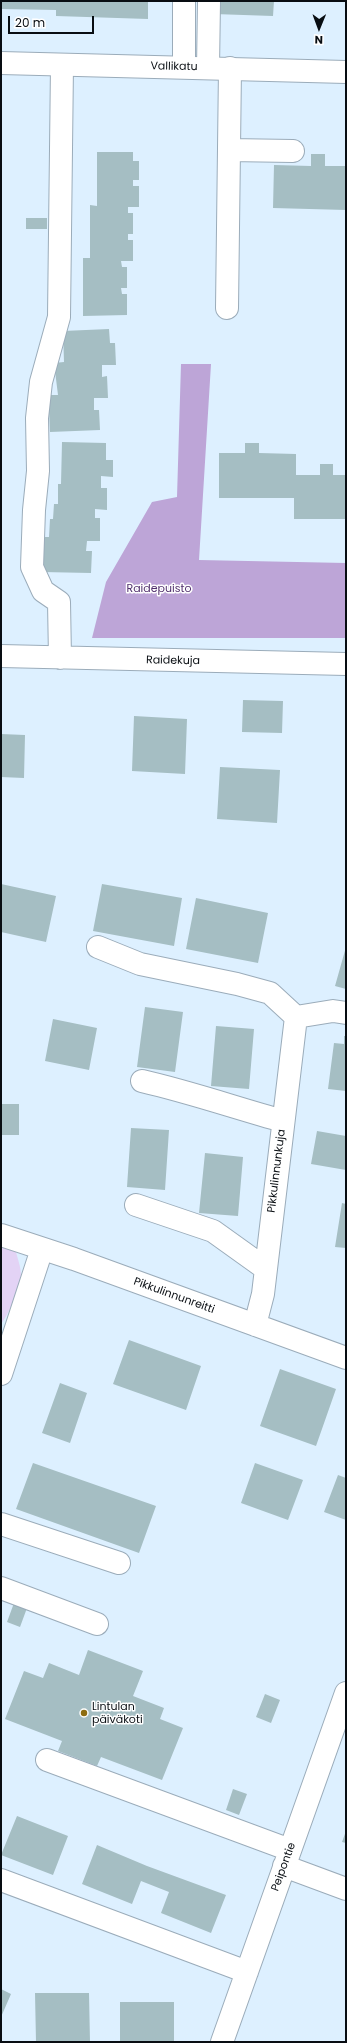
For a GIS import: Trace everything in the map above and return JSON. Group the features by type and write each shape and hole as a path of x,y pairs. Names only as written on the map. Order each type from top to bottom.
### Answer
{"street":[{"path":"184,1 184,67"},
{"path":"208,68 209,1"},
{"name":"Vallikatu","path":"1,63 346,72"},
{"path":"60,658 60,602 44,591 32,567 34,510 38,471 37,418 41,382 59,317 62,64"},
{"path":"228,308 230,68"},
{"path":"229,150 293,150"},
{"name":"Raidekuja","path":"1,656 346,664"},
{"path":"98,947 140,964 237,984 270,993 296,1017 333,1011 346,1014"},
{"name":"Pikkulinnunkuja","path":"255,1325 263,1294 296,1017"},
{"path":"142,1081 188,1092 223,1105 283,1121"},
{"path":"136,1205 213,1231 266,1269"},
{"name":"Pikkulinnunreitti","path":"1,1235 346,1358"},
{"path":"1,1374 42,1249"},
{"path":"1,1524 119,1563"},
{"path":"1,1588 97,1624"},
{"name":"Peipontie","path":"222,2042 346,1693"},
{"path":"47,1760 287,1858 346,1889"},
{"path":"1,1880 247,1972"}],"shaded area":[{"path":"1,1243 16,1252 21,1276 19,1288 14,1301 1,1324"}],"green space":[{"name":"Raidepuisto","path":"181,364 211,364 199,560 346,563 346,638 92,638 106,582 152,502 177,497"}],"building":[{"path":"1,1 148,1 148,19 56,16 56,10 1,9"},
{"path":"215,1 274,1 273,16 214,14"},
{"path":"97,152 133,152 133,161 139,161 139,180 133,180 133,186 139,186 139,207 128,207 128,213 133,213 133,234 128,234 128,240 133,240 133,261 121,261 122,267 127,267 127,288 121,288 122,294 127,294 127,315 83,316 83,258 90,258 90,205 97,206"},
{"path":"311,154 325,154 325,166 346,166 346,210 273,208 274,165 311,166"},
{"path":"26,218 47,218 47,229 26,229"},
{"path":"109,329 110,343 115,343 116,365 102,365 102,377 107,376 108,398 94,398 94,410 99,410 100,430 50,432 49,410 47,410 46,395 58,395 54,363 64,362 63,331"},
{"path":"62,442 106,443 106,460 113,460 113,477 101,476 101,488 107,488 107,510 95,509 95,518 100,518 100,541 87,541 86,551 92,551 91,573 42,572 43,537 49,537 50,519 53,519 54,504 58,504 58,484 61,484"},
{"path":"245,443 259,443 259,453 296,454 296,475 320,475 320,464 333,464 333,475 346,475 346,519 294,519 294,498 219,498 219,453 245,453"},
{"path":"243,700 283,701 282,733 242,732"},
{"path":"134,716 187,719 185,774 132,771"},
{"path":"1,734 25,735 24,778 1,777"},
{"path":"220,767 280,770 277,823 217,819"},
{"path":"1,884 56,896 46,942 1,932"},
{"path":"102,884 182,898 174,946 93,931"},
{"path":"196,898 268,913 258,963 186,949"},
{"path":"346,947 346,989 335,986"},
{"path":"145,1007 183,1012 175,1072 137,1067"},
{"path":"53,1019 97,1028 89,1070 45,1061"},
{"path":"216,1026 254,1029 249,1089 211,1086"},
{"path":"344,1036 346,1036 346,1091 328,1089 334,1043 344,1044"},
{"path":"1,1104 19,1104 19,1135 1,1135"},
{"path":"131,1128 169,1130 165,1190 127,1187"},
{"path":"317,1131 346,1136 346,1170 311,1164"},
{"path":"205,1153 243,1157 238,1216 199,1213"},
{"path":"342,1203 346,1204 346,1248 335,1247"},
{"path":"129,1340 201,1366 186,1410 113,1384"},
{"path":"280,1369 336,1389 316,1446 260,1426"},
{"path":"60,1383 87,1393 70,1443 42,1433"},
{"path":"33,1463 156,1506 139,1553 16,1509"},
{"path":"255,1463 303,1480 288,1520 241,1503"},
{"path":"338,1475 346,1478 346,1520 324,1512"},
{"path":"14,1603 27,1608 20,1627 7,1622"},
{"name":"Lintulan päiväkoti","path":"88,1650 143,1671 133,1696 164,1708 160,1719 183,1728 162,1780 101,1757 97,1766 58,1751 62,1741 5,1719 24,1671 43,1678 49,1663 79,1675"},
{"path":"265,1694 280,1700 271,1723 256,1717"},
{"path":"233,1789 247,1794 239,1815 226,1810"},
{"path":"17,1816 68,1836 53,1875 1,1855"},
{"path":"346,1831 346,1843 342,1842"},
{"path":"97,1845 147,1866 226,1895 211,1933 161,1913 169,1892 141,1881 132,1904 82,1884"},
{"path":"1,1989 11,1994 1,2017"},
{"path":"35,1993 89,1993 90,2042 36,2042"},
{"path":"120,2002 174,2002 174,2042 120,2042"}],"place":[{"name":"Lintulan päiväkoti","path":"84,1713"}]}
